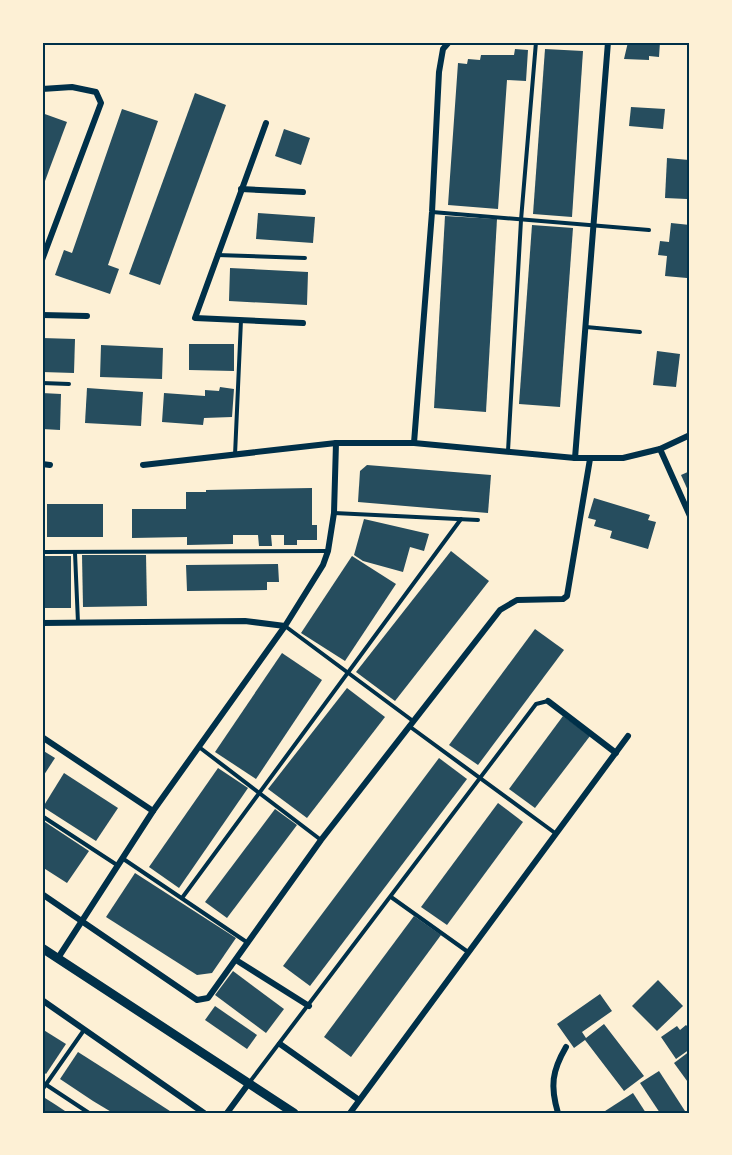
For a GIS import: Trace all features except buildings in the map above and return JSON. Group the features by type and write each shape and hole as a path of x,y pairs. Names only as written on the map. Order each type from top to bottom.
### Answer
{"main road":[{"path":"42,948 294,1113"}],"street":[{"path":"414,443 432,212 439,72 443,46 449,42"},
{"path":"575,458 608,42"},
{"path":"42,89 85,89 96,92 101,103 42,260"},
{"path":"266,123 216,255 195,318 303,323"},
{"path":"241,189 303,192"},
{"path":"42,315 87,316"},
{"path":"143,465 336,443 414,443 575,458 623,458 660,449 690,435"},
{"path":"58,958 117,865 285,626 323,565 328,551 334,513 336,443"},
{"path":"660,449 690,516"},
{"path":"42,894 196,1000 208,998 321,840 500,609 517,600 567,596 590,459"},
{"path":"42,464 51,465"},
{"path":"42,623 245,621 285,626"},
{"path":"548,701 616,753"},
{"path":"350,1113 628,736"},
{"path":"42,737 153,812"},
{"path":"236,960 309,1006"},
{"path":"42,1000 204,1113"},
{"path":"280,1044 359,1100"},
{"path":"558,1113 551,1091 552,1077 566,1047"},
{"path":"227,1113 249,1083"}],"lane":[{"path":"508,452 521,220 536,42"},
{"path":"432,212 649,231"},
{"path":"216,255 305,258"},
{"path":"235,456 241,320"},
{"path":"585,327 640,332"},
{"path":"42,383 69,384"},
{"path":"334,513 478,520"},
{"path":"182,898 461,519"},
{"path":"42,552 75,554 328,551"},
{"path":"75,554 78,623"},
{"path":"285,626 349,673 479,779 556,834"},
{"path":"249,1083 536,704 548,701"},
{"path":"198,747 321,840"},
{"path":"42,816 117,865"},
{"path":"122,858 248,943"},
{"path":"391,897 468,952"},
{"path":"42,1090 44,1083 84,1030"},
{"path":"44,1083 89,1113"}]}
